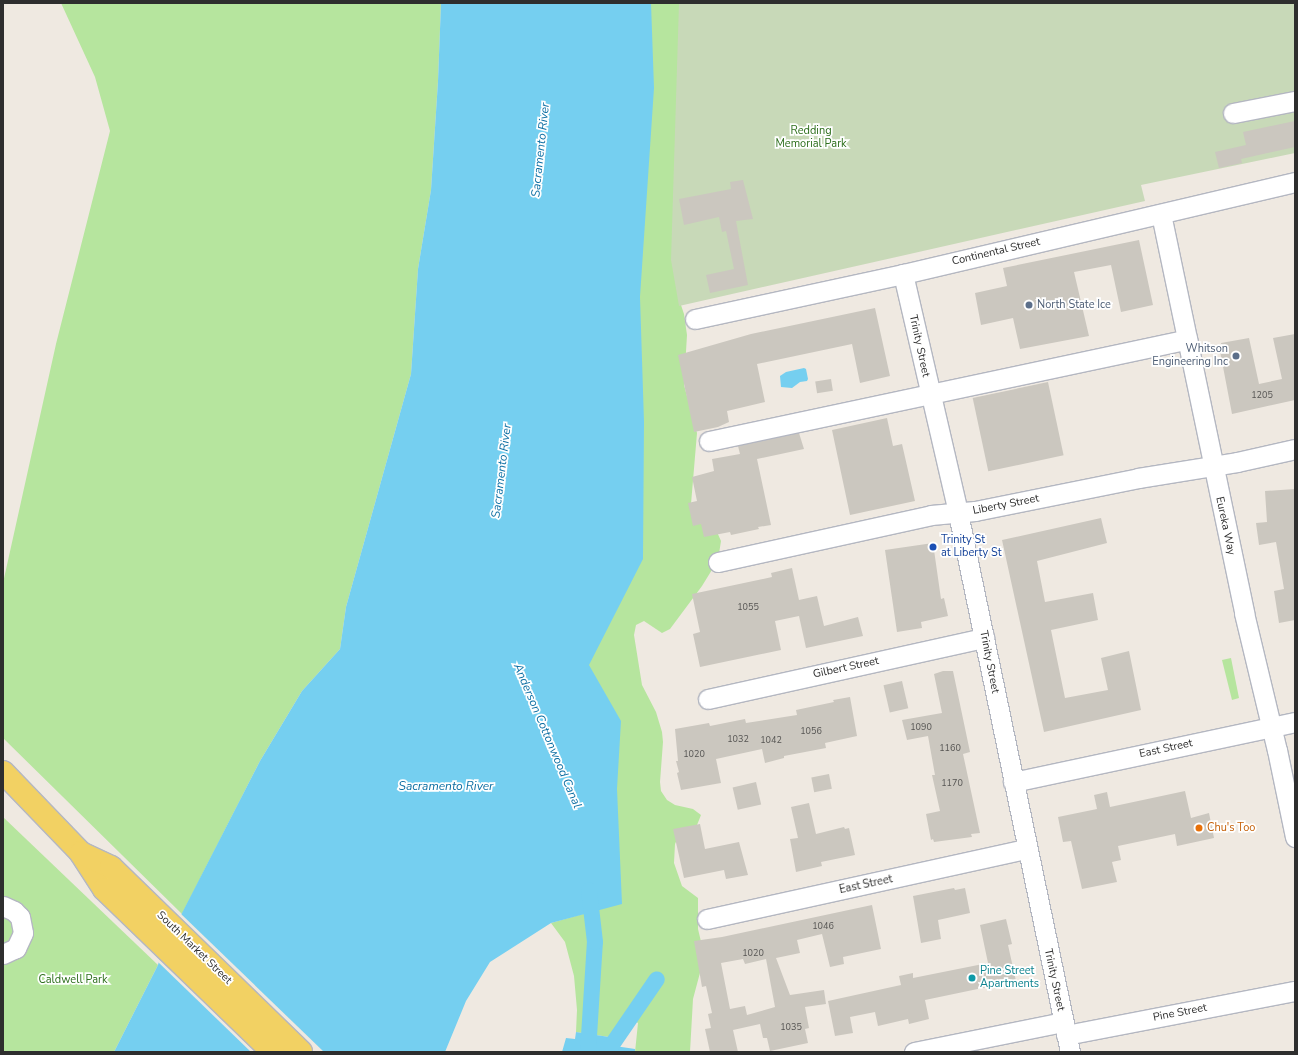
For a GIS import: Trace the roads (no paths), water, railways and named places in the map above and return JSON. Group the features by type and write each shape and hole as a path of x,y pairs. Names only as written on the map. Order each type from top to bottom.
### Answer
{"main road":[{"name":"South Market Street","path":"3,772 80,852 104,889 273,1052"},
{"name":"South Market Street","path":"80,852 111,867 301,1052"}],"street":[{"path":"1233,113 1295,101"},
{"name":"Continental Street","path":"695,319 903,274 1295,182"},
{"name":"Eureka Way","path":"1161,214 1212,465 1295,837"},
{"name":"Trinity Street","path":"903,274 958,513 1026,849 1066,1036"},
{"path":"709,441 1187,339"},
{"name":"Liberty Street","path":"718,562 931,515 975,511 1138,478 1295,449"},
{"name":"Gilbert Street","path":"708,699 984,638"},
{"name":"East Street","path":"1013,782 1295,722"},
{"name":"East Street","path":"706,919 1006,855 1026,849"},
{"path":"3,906 14,911 20,917 23,933 16,948 3,954"},
{"name":"Pine Street","path":"914,1052 1066,1036 1295,991"}],"water":[{"name":"Sacramento River","path":"441,3 651,3 654,88 640,297 644,422 643,559 589,665 621,721 617,789 622,904 551,923 490,962 466,1001 445,1052 114,1052 158,965 161,954 260,761 302,691 340,649 346,607 411,374 418,269 431,190"},
{"path":"804,368 806,369 807,381 800,382 792,388 781,387 780,376 786,372"},
{"path":"576,1032 616,1038 615,1046 635,1049 635,1052 562,1052 566,1038 575,1039"}],"waterway":[{"name":"Anderson Cottonwood Canal","path":"588,1052 595,942 589,890"},
{"name":"Anderson Cottonwood Canal","path":"607,1052 657,979"}],"place":[{"name":"North State Ice","path":"1029,305"},
{"name":"Whitson Engineering Inc","path":"1236,356"},
{"name":"Trinity St at Liberty St","path":"933,547"},
{"name":"Chu's Too","path":"1199,828"},
{"name":"Pine Street Apartments","path":"972,978"}],"park label":[{"name":"Redding Memorial Park","path":"811,138"},
{"name":"Caldwell Park","path":"73,980"}]}
